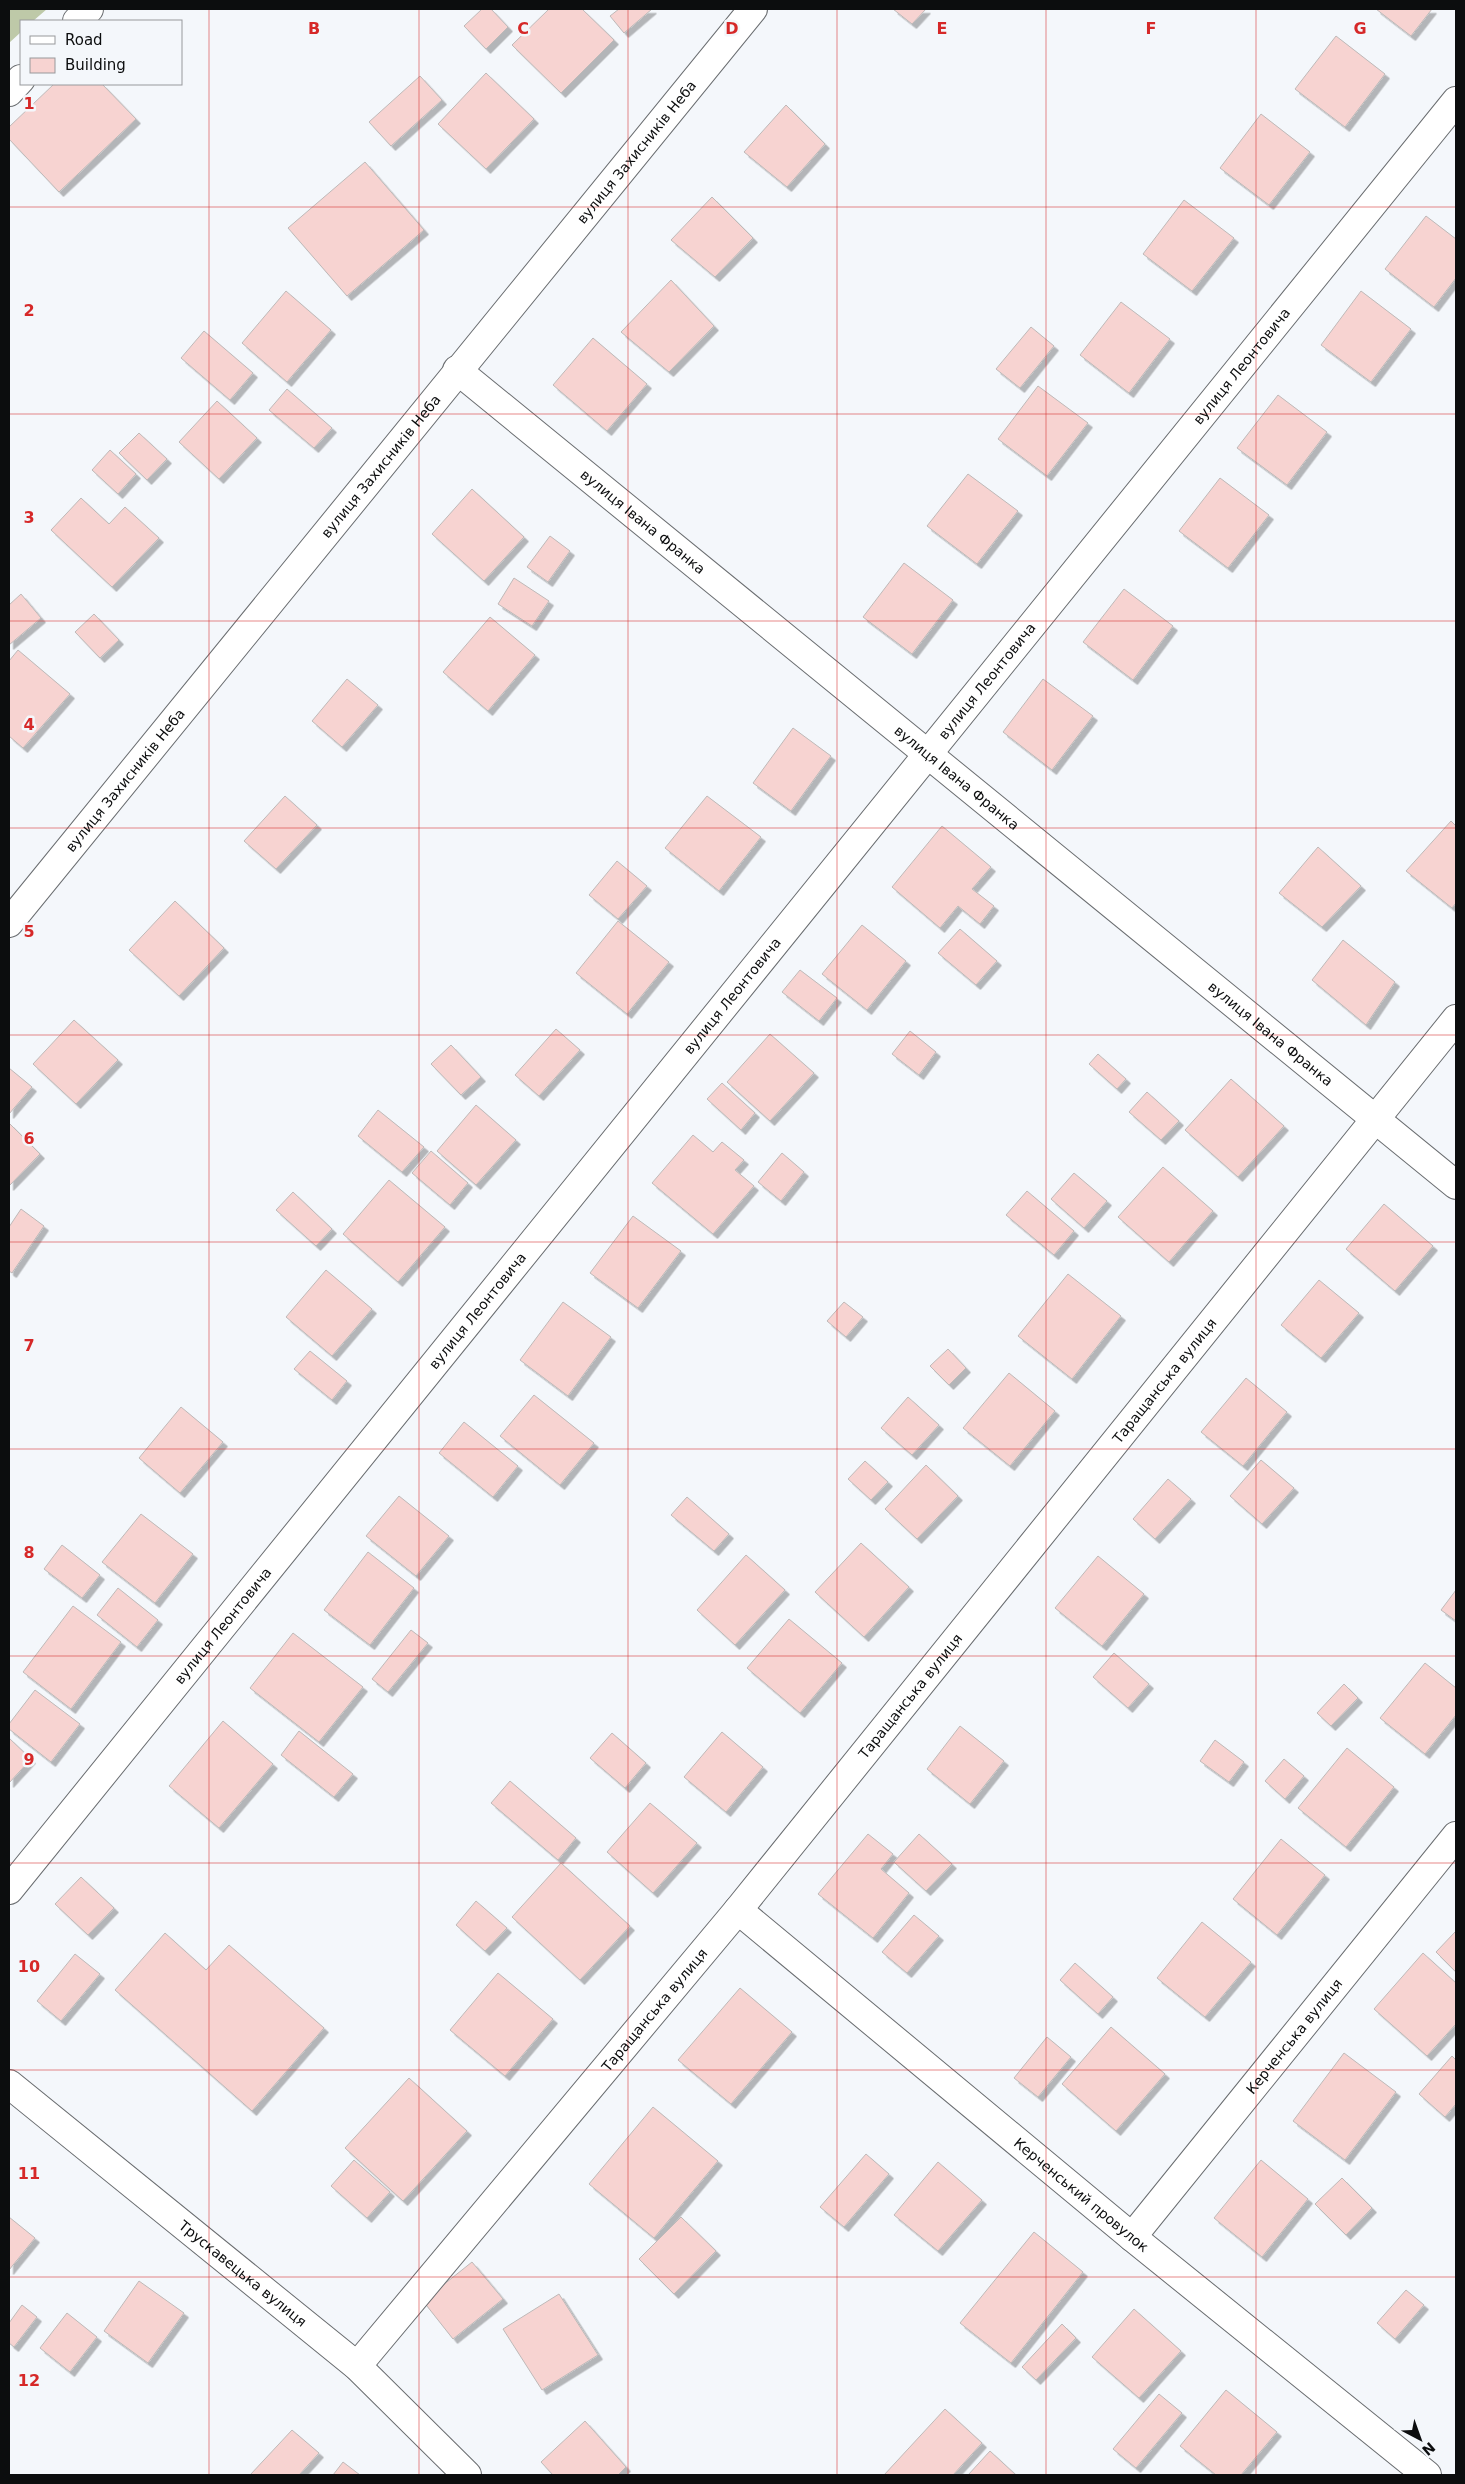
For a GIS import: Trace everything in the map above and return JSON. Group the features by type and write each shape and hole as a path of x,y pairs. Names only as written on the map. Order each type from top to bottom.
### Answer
{"street":[{"path":"78,20 89,9"},
{"name":"вулиця Захисників Неба","path":"9,923 457,370 753,9"},
{"path":"9,92 20,80"},
{"name":"вулиця Леонтовича","path":"9,1890 1456,101"},
{"name":"вулиця Івана Франка","path":"457,370 1456,1185"},
{"name":"Таращанська вулиця","path":"357,2366 738,1910 1456,1019"},
{"name":"Керченська вулиця","path":"1132,2237 1456,1836"},
{"name":"Керченський провулок","path":"738,1910 1132,2237 1428,2475"},
{"name":"Трускавецька вулиця","path":"9,2084 357,2366 467,2475"}],"green space":[{"path":"9,9 47,9 34,20 20,20 20,33 9,43"}],"building":[{"path":"482,9 491,9 508,27 486,49 464,26"},
{"path":"549,9 582,9 614,40 561,93 512,45"},
{"path":"619,9 652,9 624,33 610,16"},
{"path":"893,9 926,9 912,24"},
{"path":"1376,9 1432,9 1411,36"},
{"path":"1336,36 1385,74 1345,127 1295,89"},
{"path":"486,73 534,119 486,169 438,124"},
{"path":"420,76 442,100 391,146 369,122"},
{"path":"53,85 103,85 136,119 59,192 9,139 9,127"},
{"path":"786,105 825,144 787,187 744,152"},
{"path":"1261,114 1310,152 1269,205 1220,168"},
{"path":"365,162 424,230 347,296 288,228"},
{"path":"712,197 753,238 715,277 671,240"},
{"path":"1184,200 1234,238 1192,291 1143,254"},
{"path":"1426,216 1456,239 1456,278 1434,307 1385,269"},
{"path":"671,280 714,326 669,372 621,332"},
{"path":"286,291 331,330 287,382 242,343"},
{"path":"1361,291 1411,329 1371,382 1321,345"},
{"path":"1121,302 1170,339 1129,393 1080,355"},
{"path":"1031,327 1054,346 1020,388 996,369"},
{"path":"204,331 253,373 230,400 181,358"},
{"path":"593,338 647,384 607,431 553,385"},
{"path":"1038,386 1088,423 1047,476 998,439"},
{"path":"287,389 332,428 314,448 269,410"},
{"path":"1278,395 1327,432 1287,485 1237,448"},
{"path":"217,401 257,438 219,479 179,442"},
{"path":"139,433 167,459 147,480 119,453"},
{"path":"110,450 136,474 118,494 92,470"},
{"path":"968,474 1018,511 977,564 927,526"},
{"path":"1220,478 1269,515 1228,568 1179,531"},
{"path":"472,489 524,537 484,581 432,534"},
{"path":"81,498 109,524 125,507 159,538 112,587 51,530"},
{"path":"550,536 570,551 548,582 527,567"},
{"path":"904,563 953,600 912,654 863,617"},
{"path":"514,578 549,601 532,626 498,604"},
{"path":"1124,589 1173,626 1133,680 1083,642"},
{"path":"21,594 41,618 9,645 9,605"},
{"path":"94,614 119,640 100,658 75,632"},
{"path":"490,617 535,655 488,711 443,672"},
{"path":"18,650 70,694 23,748 9,736 9,661"},
{"path":"347,679 378,705 342,747 312,721"},
{"path":"1043,679 1093,716 1052,770 1003,732"},
{"path":"793,728 831,756 791,811 753,783"},
{"path":"285,796 317,825 276,869 244,841"},
{"path":"707,796 761,837 719,891 665,848"},
{"path":"1451,821 1456,826 1456,903 1452,908 1406,871"},
{"path":"942,826 991,867 972,889 994,906 980,924 958,906 940,928 892,887"},
{"path":"1318,847 1361,886 1322,927 1279,893"},
{"path":"617,861 647,886 618,919 589,895"},
{"path":"175,901 224,948 179,996 129,950"},
{"path":"618,921 669,962 627,1014 576,973"},
{"path":"862,925 906,961 867,1010 822,974"},
{"path":"960,929 997,961 976,985 938,953"},
{"path":"1343,940 1395,982 1366,1025 1312,980"},
{"path":"800,970 837,998 819,1021 782,992"},
{"path":"74,1020 118,1060 76,1104 33,1064"},
{"path":"556,1029 580,1050 539,1096 515,1075"},
{"path":"910,1031 936,1052 919,1075 892,1054"},
{"path":"770,1034 814,1073 770,1121 727,1082"},
{"path":"451,1045 481,1077 461,1095 431,1064"},
{"path":"1098,1054 1126,1079 1117,1089 1089,1064"},
{"path":"9,1068 32,1087 9,1114"},
{"path":"1231,1079 1284,1126 1238,1177 1185,1130"},
{"path":"722,1083 755,1113 741,1130 707,1099"},
{"path":"1147,1092 1179,1121 1161,1140 1129,1112"},
{"path":"476,1105 516,1140 476,1185 437,1151"},
{"path":"378,1110 424,1147 402,1172 358,1136"},
{"path":"9,1123 40,1154 9,1186"},
{"path":"693,1135 713,1152 722,1142 744,1160 735,1170 754,1186 713,1234 652,1183"},
{"path":"431,1151 468,1183 450,1205 412,1173"},
{"path":"782,1153 804,1172 781,1201 758,1182"},
{"path":"1163,1167 1213,1211 1169,1262 1118,1217"},
{"path":"1074,1173 1107,1201 1084,1228 1051,1199"},
{"path":"389,1180 445,1227 398,1282 343,1234"},
{"path":"1027,1191 1074,1231 1054,1255 1006,1215"},
{"path":"293,1192 332,1229 316,1246 276,1210"},
{"path":"1384,1204 1433,1246 1395,1291 1346,1249"},
{"path":"21,1209 44,1226 12,1273 9,1271 9,1227"},
{"path":"633,1216 681,1251 638,1308 590,1273"},
{"path":"326,1270 372,1309 332,1356 286,1317"},
{"path":"1068,1274 1121,1316 1072,1379 1018,1336"},
{"path":"1319,1280 1359,1313 1321,1358 1281,1325"},
{"path":"563,1302 611,1337 568,1396 520,1360"},
{"path":"844,1302 863,1317 846,1337 827,1321"},
{"path":"948,1349 966,1368 949,1385 930,1366"},
{"path":"310,1351 347,1381 332,1400 294,1369"},
{"path":"1009,1373 1055,1411 1010,1466 963,1428"},
{"path":"1246,1378 1287,1412 1243,1466 1201,1432"},
{"path":"534,1395 594,1443 560,1485 500,1436"},
{"path":"908,1397 939,1425 912,1455 881,1428"},
{"path":"181,1407 223,1442 180,1493 139,1458"},
{"path":"464,1422 518,1466 493,1497 439,1453"},
{"path":"1261,1460 1294,1488 1262,1524 1230,1496"},
{"path":"865,1461 888,1482 871,1500 848,1479"},
{"path":"926,1465 958,1496 917,1539 885,1509"},
{"path":"1168,1479 1191,1499 1155,1539 1133,1519"},
{"path":"399,1496 449,1536 416,1576 366,1536"},
{"path":"687,1497 729,1534 714,1551 671,1515"},
{"path":"141,1514 193,1554 155,1603 102,1562"},
{"path":"861,1543 909,1587 864,1637 815,1592"},
{"path":"62,1545 100,1575 82,1598 44,1569"},
{"path":"368,1552 414,1588 370,1645 324,1610"},
{"path":"746,1555 785,1590 735,1645 697,1610"},
{"path":"1098,1556 1144,1594 1102,1646 1055,1608"},
{"path":"118,1588 158,1620 137,1647 97,1615"},
{"path":"1456,1590 1456,1621 1441,1610"},
{"path":"73,1606 121,1642 71,1709 23,1672"},
{"path":"789,1619 842,1663 800,1713 747,1668"},
{"path":"411,1630 428,1643 388,1692 372,1679"},
{"path":"293,1633 363,1687 319,1742 250,1688"},
{"path":"1114,1653 1149,1684 1128,1708 1093,1677"},
{"path":"1425,1663 1456,1688 1456,1715 1425,1754 1380,1718"},
{"path":"1344,1684 1358,1698 1331,1726 1317,1713"},
{"path":"35,1690 80,1724 51,1762 9,1729 9,1724"},
{"path":"223,1721 273,1764 219,1828 169,1786"},
{"path":"960,1726 1004,1761 970,1804 927,1769"},
{"path":"299,1731 353,1774 334,1797 281,1755"},
{"path":"722,1732 763,1767 726,1812 684,1777"},
{"path":"612,1733 646,1763 625,1788 590,1758"},
{"path":"9,1738 31,1759 9,1783"},
{"path":"1215,1740 1244,1762 1229,1782 1200,1761"},
{"path":"1347,1748 1394,1787 1346,1847 1298,1808"},
{"path":"1284,1759 1304,1776 1285,1799 1265,1781"},
{"path":"510,1781 576,1838 558,1860 491,1803"},
{"path":"650,1803 697,1843 653,1893 607,1852"},
{"path":"868,1834 893,1854 881,1869 909,1893 873,1938 818,1894"},
{"path":"919,1834 952,1864 926,1891 894,1862"},
{"path":"1281,1839 1325,1875 1277,1935 1233,1899"},
{"path":"561,1863 630,1926 580,1980 512,1917"},
{"path":"81,1877 114,1908 88,1935 55,1904"},
{"path":"476,1901 507,1928 485,1951 456,1925"},
{"path":"914,1915 939,1936 907,1973 882,1952"},
{"path":"1202,1922 1251,1962 1205,2017 1157,1978"},
{"path":"1455,1932 1456,1934 1456,1972 1436,1952"},
{"path":"165,1933 206,1970 229,1945 324,2028 252,2111 115,1990"},
{"path":"1423,1953 1456,1983 1456,2024 1427,2056 1374,2009"},
{"path":"75,1954 100,1974 61,2021 37,2001"},
{"path":"1075,1963 1113,1997 1098,2014 1060,1980"},
{"path":"498,1973 553,2019 505,2076 450,2030"},
{"path":"740,1988 792,2032 731,2104 678,2060"},
{"path":"1111,2027 1165,2074 1116,2131 1062,2084"},
{"path":"1047,2037 1071,2057 1038,2097 1014,2078"},
{"path":"1344,2053 1396,2092 1345,2160 1293,2121"},
{"path":"1452,2056 1456,2060 1456,2104 1445,2117 1419,2094"},
{"path":"409,2078 467,2131 403,2201 345,2148"},
{"path":"653,2107 718,2161 654,2238 589,2184"},
{"path":"866,2154 889,2174 844,2227 820,2207"},
{"path":"354,2160 390,2192 367,2218 331,2186"},
{"path":"1261,2160 1308,2199 1262,2257 1214,2218"},
{"path":"938,2162 982,2200 938,2251 894,2215"},
{"path":"1342,2178 1372,2208 1346,2235 1315,2204"},
{"path":"9,2217 35,2238 9,2270"},
{"path":"681,2217 716,2251 674,2294 639,2259"},
{"path":"1034,2232 1083,2272 1011,2363 960,2323"},
{"path":"472,2262 503,2299 453,2339 423,2301"},
{"path":"139,2281 184,2313 148,2363 104,2331"},
{"path":"1406,2290 1424,2305 1395,2339 1377,2323"},
{"path":"559,2294 598,2355 542,2390 503,2329"},
{"path":"22,2305 37,2317 14,2347 9,2343 9,2323"},
{"path":"1134,2309 1181,2351 1139,2398 1092,2357"},
{"path":"67,2313 97,2337 70,2372 40,2348"},
{"path":"1062,2324 1076,2338 1036,2380 1022,2367"},
{"path":"1226,2390 1277,2432 1241,2475 1216,2475 1180,2446"},
{"path":"1159,2394 1182,2413 1136,2468 1113,2449"},
{"path":"945,2409 982,2443 953,2475 884,2475"},
{"path":"585,2421 626,2467 618,2475 553,2475 541,2462"},
{"path":"292,2430 319,2453 299,2475 250,2475"},
{"path":"990,2451 1016,2475 968,2475"},
{"path":"343,2462 360,2475 333,2475"}]}
